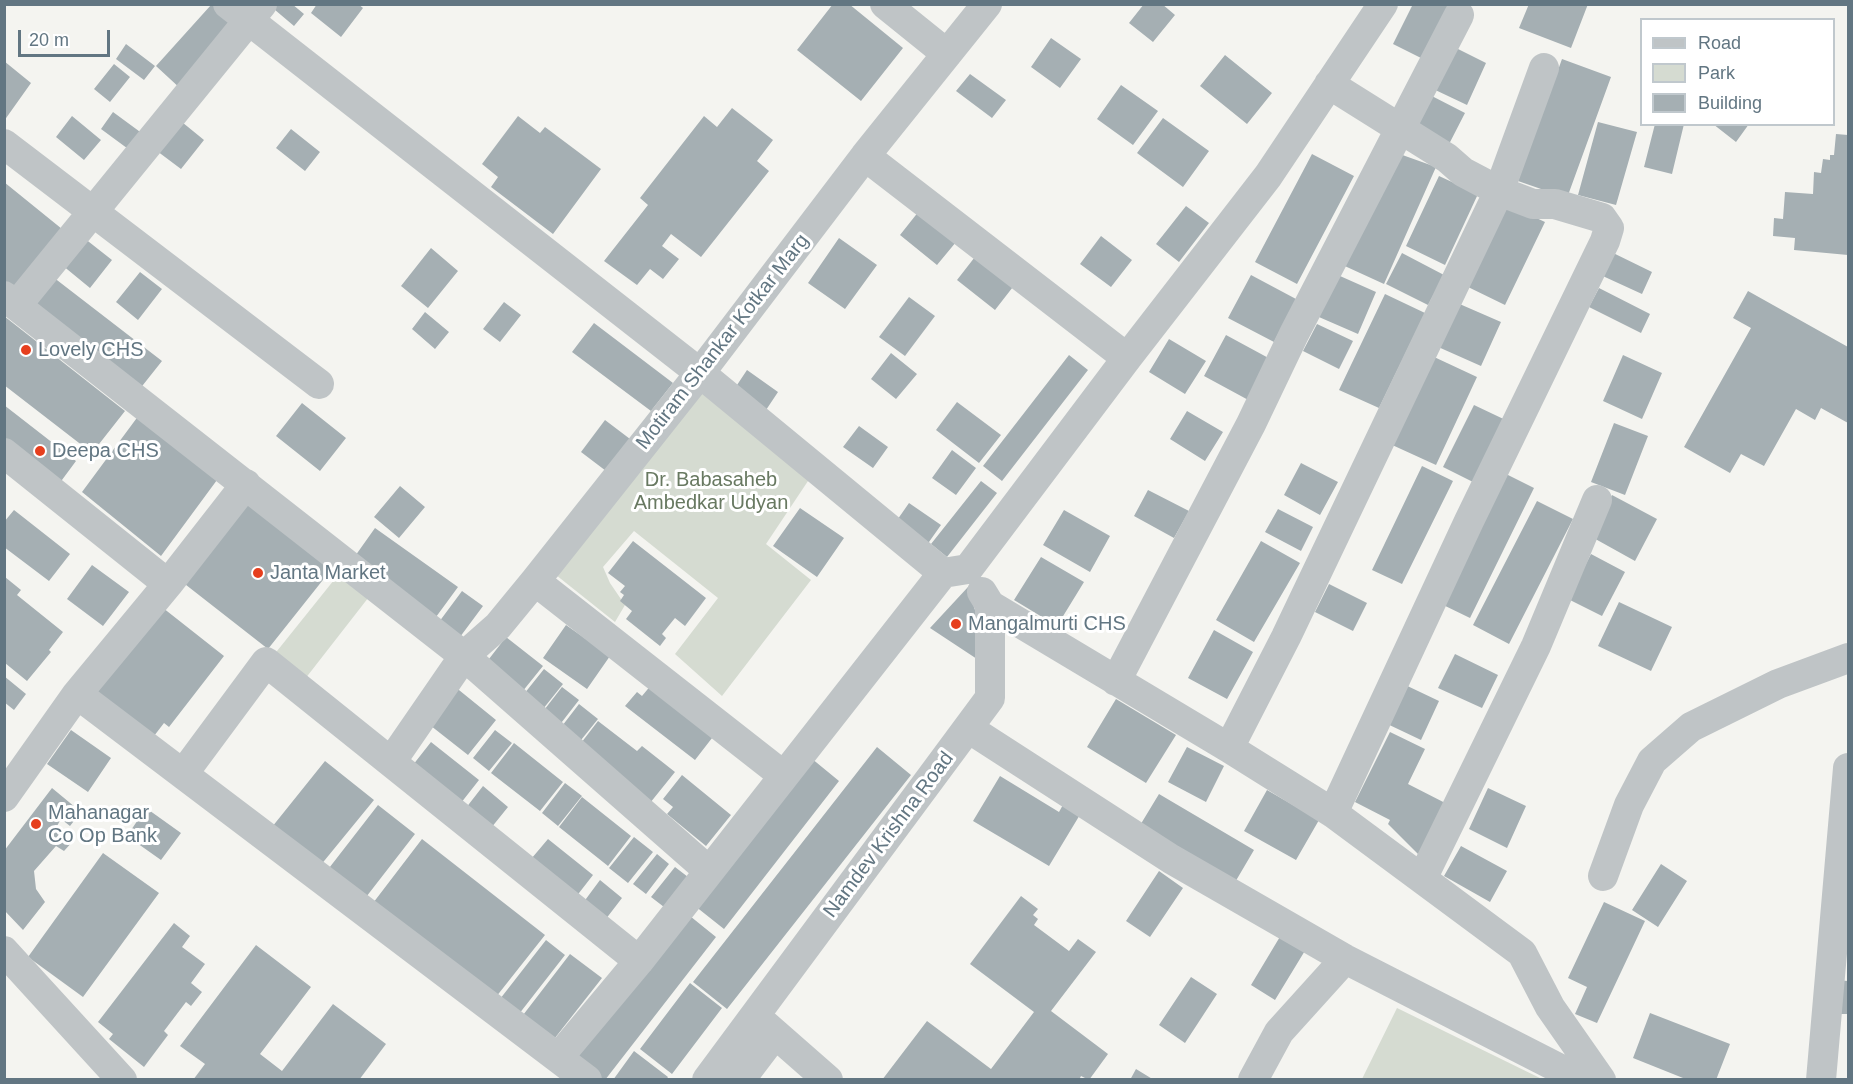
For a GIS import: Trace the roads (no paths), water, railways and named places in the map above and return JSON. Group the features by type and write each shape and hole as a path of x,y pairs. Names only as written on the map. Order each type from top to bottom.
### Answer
{"street":[{"path":"885,4 947,54"},
{"name":"Motiram Shankar Kotkar Marg","path":"391,762 464,656 498,626 535,581 700,374 865,156 987,4"},
{"path":"558,1058 639,961 784,776 956,571 1127,358 1268,176 1383,4"},
{"path":"709,871 464,656 11,300 94,211 246,10 700,374 956,571 990,605 1230,748 1333,813 1522,953 1550,1007 1601,1080"},
{"path":"1116,681 1251,424 1293,334 1459,15"},
{"path":"1230,748 1291,626 1498,191 1544,68"},
{"path":"1329,84 1447,158 1463,172 1498,191 1533,204 1555,204 1602,218 1609,228 1605,241 1469,521 1333,813"},
{"path":"4,144 319,384"},
{"path":"865,156 1127,358"},
{"path":"4,453 168,584"},
{"path":"4,797 77,694 168,584 246,484"},
{"path":"1422,879 1536,646 1597,500"},
{"path":"535,581 784,776"},
{"name":"Namdev Krishna Road","path":"706,1080 765,1025 990,698 990,605"},
{"path":"1603,876 1629,804 1652,761 1691,727 1778,684 1848,658"},
{"path":"183,774 266,662 639,961"},
{"path":"77,694 587,1080"},
{"path":"968,728 1172,859 1345,958 1582,1080"},
{"path":"1821,1080 1838,1014 1848,768"},
{"path":"4,951 122,1080"},
{"path":"1254,1080 1279,1032 1345,958"},
{"path":"740,1080 765,1025 828,1080"}],"place":[{"name":"Lovely CHS","path":"26,350"},
{"name":"Deepa CHS","path":"40,451"},
{"name":"Janta Market","path":"258,573"},
{"name":"Mangalmurti CHS","path":"956,624"},
{"name":"Mahanagar Co Op Bank","path":"36,824"}],"park label":[{"name":"Dr. Babasaheb Ambedkar Udyan","path":"711,492"}]}
